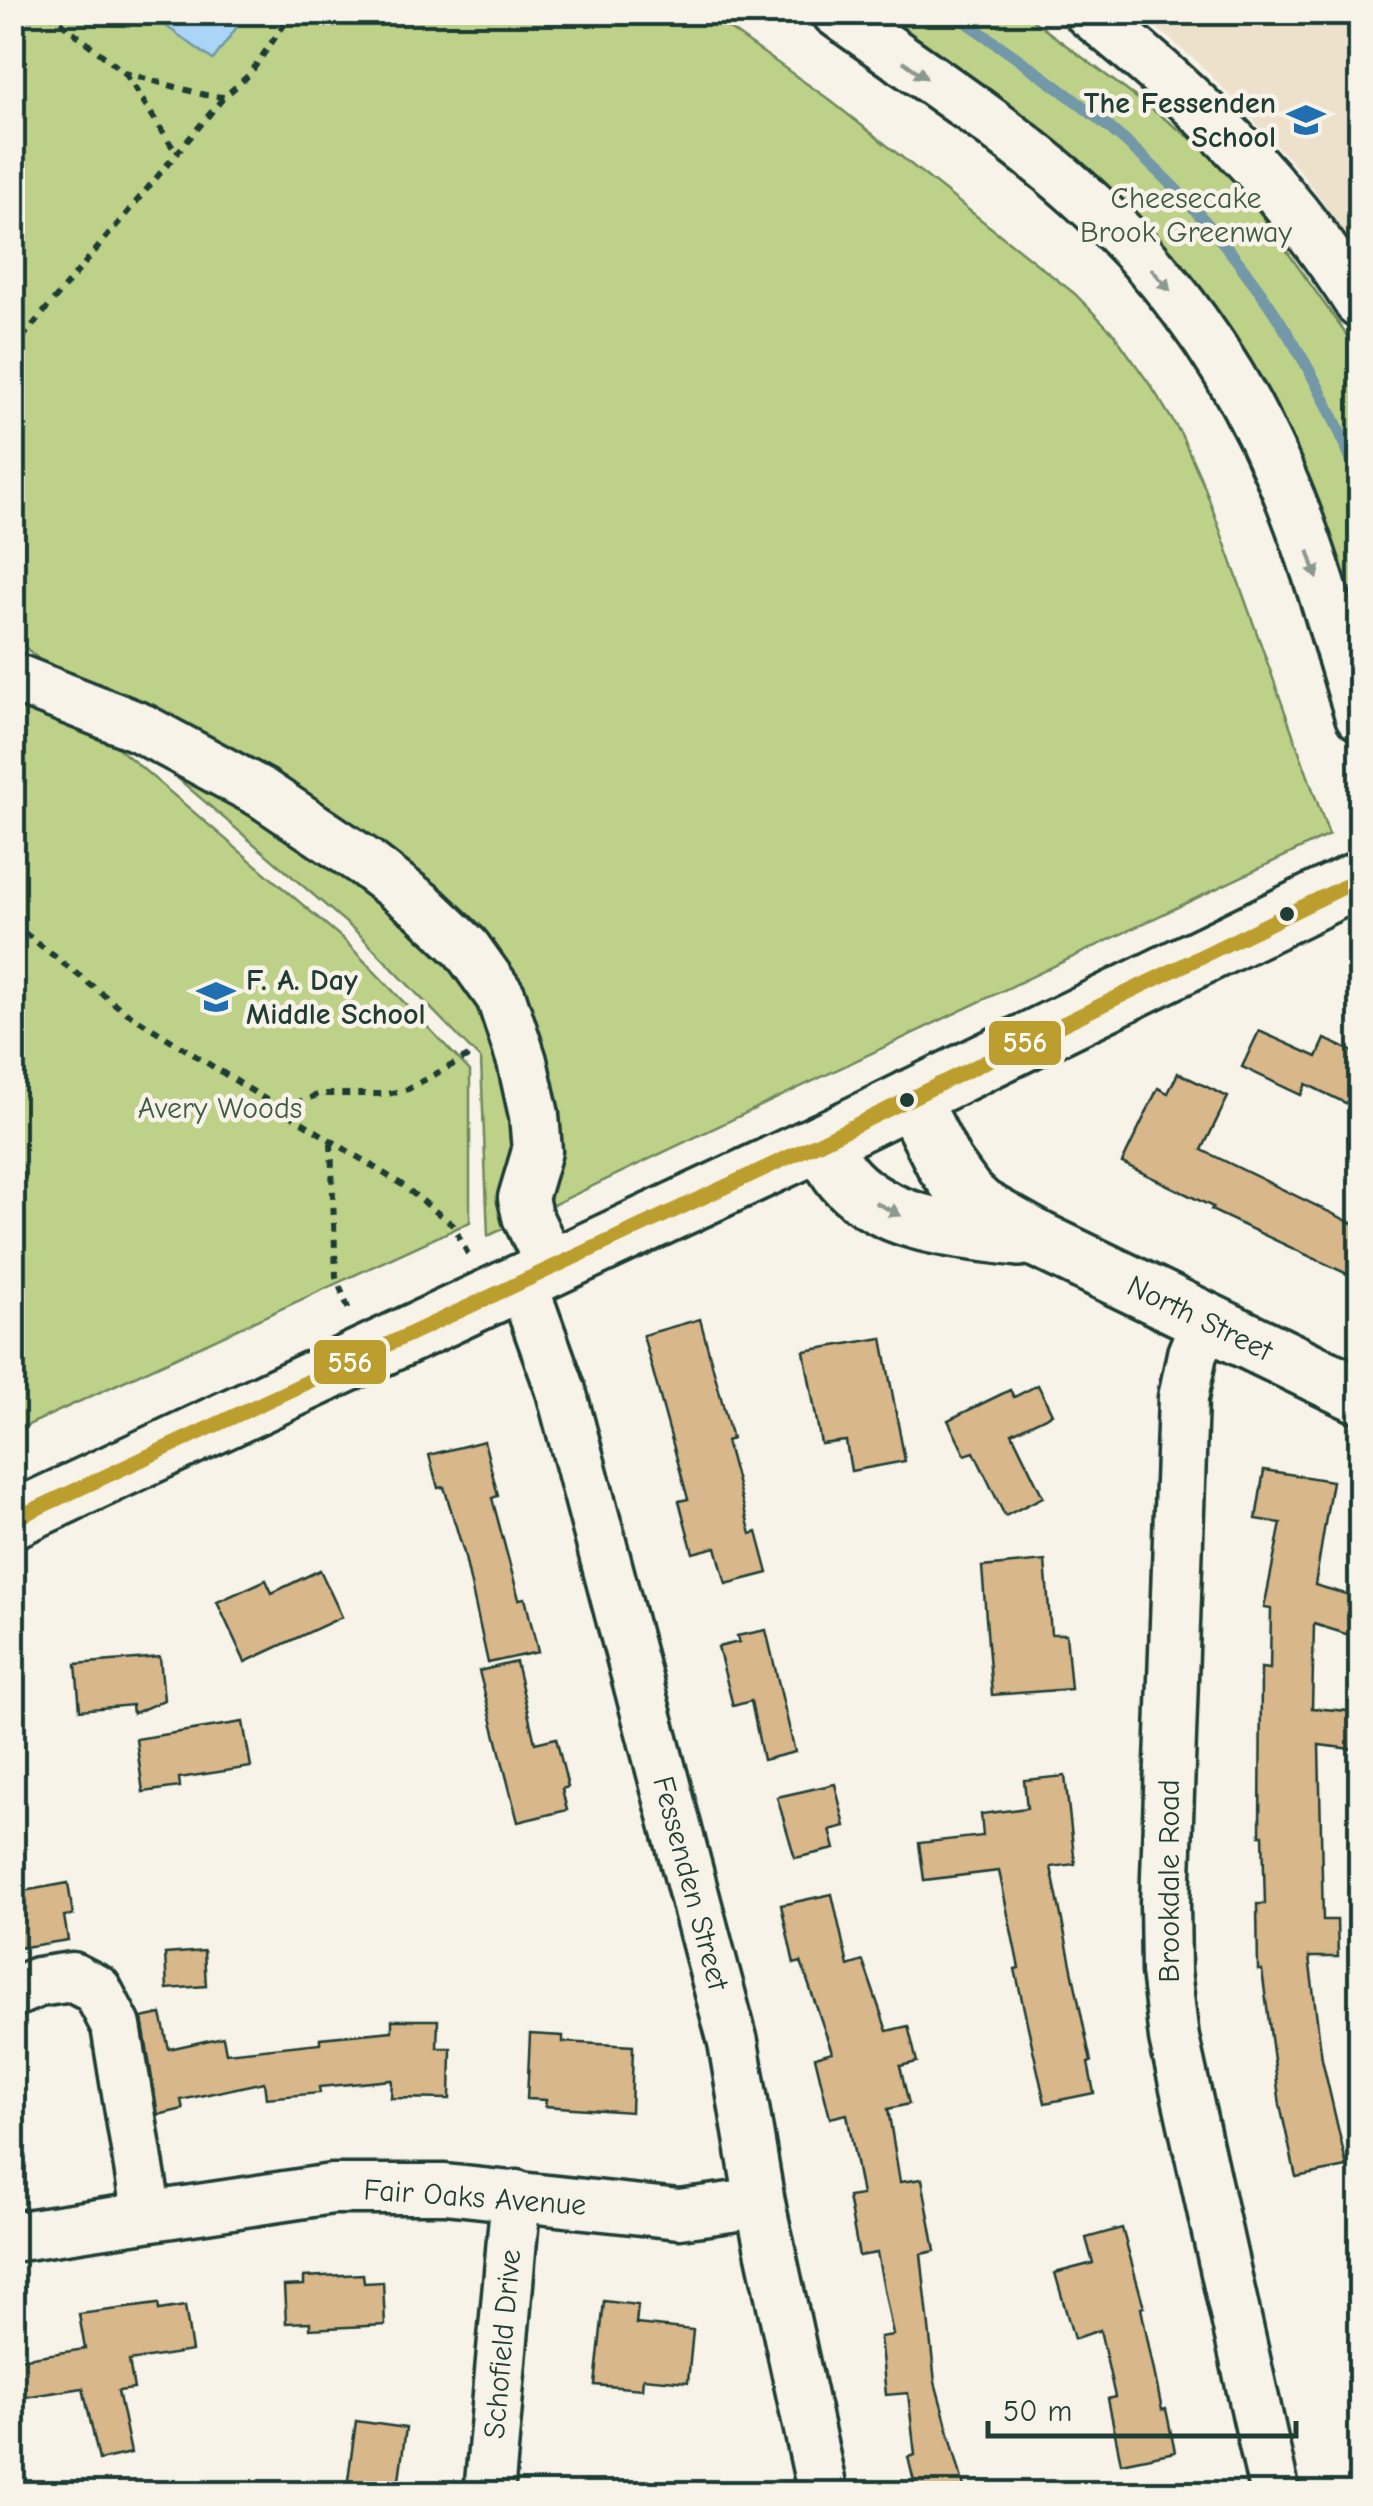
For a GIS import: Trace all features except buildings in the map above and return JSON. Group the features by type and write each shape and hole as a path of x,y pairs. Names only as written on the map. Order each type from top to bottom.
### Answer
{"main road":[{"path":"12,1520 822,1142 1360,879"},
{"name":"North Street","path":"911,1098 936,1151 966,1194 997,1218 1360,1394"},
{"name":"North Street","path":"822,1142 846,1181 906,1218 951,1229 1039,1240"}],"street":[{"path":"836,12 1057,174 1125,238 1182,306 1233,382 1278,470 1310,554 1360,716"},
{"path":"1088,12 1185,93 1240,146 1306,224 1360,304"},
{"name":"Fessenden Street","path":"12,676 177,745 262,792 333,839 423,907 466,948 492,980 515,1034 530,1090 537,1141 523,1198 527,1216 522,1282 561,1391 733,2042 760,2203 823,2494"},
{"name":"Brookdale Road","path":"1206,1320 1192,1354 1183,1398 1165,1955 1174,2038 1275,2494"},
{"path":"12,1993 38,1982 72,1977 96,1990 116,2026 147,2216"},
{"name":"Fair Oaks Avenue","path":"12,2237 332,2189 408,2188 679,2214 760,2203"},
{"name":"Schofield Drive","path":"488,2494 516,2196"}],"path":[{"path":"48,12 125,73 177,154"},
{"path":"12,350 224,96 249,75 293,12"},
{"path":"125,73 205,95 224,96"},
{"path":"12,923 124,1011 401,1184 522,1282"},
{"path":"278,1110 320,1094 388,1094 408,1090 515,1034"},
{"path":"331,1142 336,1277 366,1355"}],"shaded area":[{"name":"The Fessenden School","path":"1139,13 1360,13 1360,256 1301,172 1204,68"}],"green space":[{"path":"13,13 707,13 827,98 1075,294 1114,334 1181,434 1205,488 1329,835 488,1236 481,1060 359,934 13,637"},
{"name":"Cheesecake Brook Greenway","path":"831,13 1023,13 1225,164 1360,354 1360,720 1278,470 1164,283"},
{"name":"Avery Woods","path":"12,695 90,724 343,939 470,1071 470,1222 13,1432"}],"water":[{"path":"247,12 213,60 148,13"}],"waterway":[{"path":"952,12 1093,114 1152,166 1226,246 1259,290 1316,383 1360,482"}],"transit line":[{"name":"556","path":"12,1520 821,1142 1360,879"}],"place":[{"name":"The Fessenden School","path":"1306,120"},
{"name":"F. A. Day Middle School","path":"216,997"}]}
